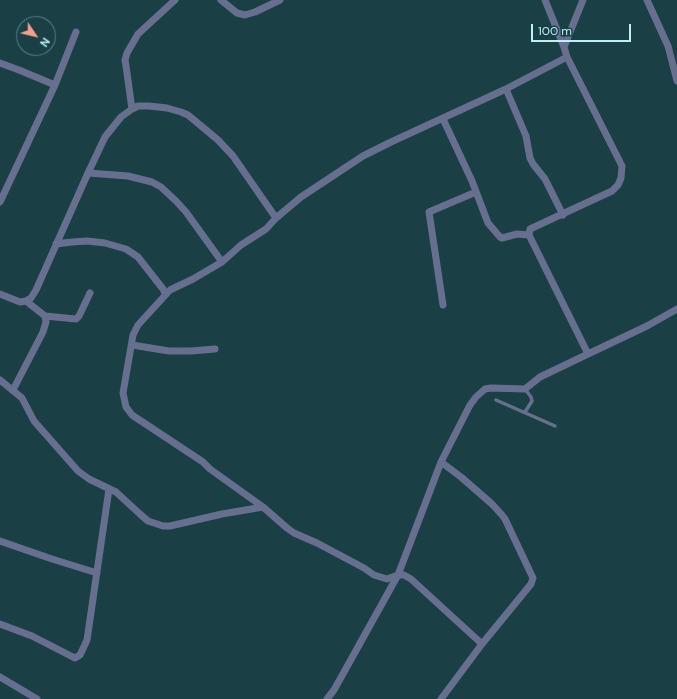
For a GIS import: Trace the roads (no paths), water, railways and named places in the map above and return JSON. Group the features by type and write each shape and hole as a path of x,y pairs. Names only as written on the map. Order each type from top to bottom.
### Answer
{"street":[{"path":"132,109 126,66 126,60 131,44 138,34 175,0"},
{"path":"221,0 237,13 245,15 280,0"},
{"path":"545,0 567,57 622,166 621,178 618,185 612,191 530,229 529,235 588,354"},
{"path":"564,47 583,0"},
{"path":"647,0 668,46 677,81"},
{"path":"0,202 2,192 55,85 76,32"},
{"path":"482,644 422,587 411,579 398,575 387,579 374,575 364,568 317,543 294,533 263,507 210,469 203,462 132,414 126,407 123,393 133,335 138,325 170,290 193,279 222,262 241,245 266,229 276,218 301,197 363,156 506,89 567,57"},
{"path":"0,63 55,85"},
{"path":"506,89 526,136 530,158 544,179 562,215"},
{"path":"0,294 20,302 31,298 36,290 105,137 121,117 138,106 149,106 181,112 188,115 218,140 233,156 276,218"},
{"path":"443,119 476,192 488,223 502,238 517,234 529,235"},
{"path":"88,173 128,176 152,182 161,187 186,212 222,262"},
{"path":"443,305 429,212 476,192"},
{"path":"56,244 87,241 126,249 138,257 163,289 165,294"},
{"path":"26,301 45,316 76,319 79,316 90,293"},
{"path":"328,699 398,575 441,462 470,405 480,392 491,388 527,388 540,377 646,326 677,309"},
{"path":"13,390 43,332 46,322 45,316"},
{"path":"132,345 169,350 191,351 215,349"},
{"path":"0,380 22,398 27,405 30,414 43,433 78,471 89,479 120,495 144,518 155,524 163,526 178,524 263,507"},
{"path":"441,462 466,481 502,515 533,578 531,584 482,644 443,698"},
{"path":"0,624 32,636 75,658 80,655 84,650 87,640 110,489"},
{"path":"0,541 97,573"},
{"path":"0,677 37,699"}],"lane":[{"path":"525,412 532,401 532,397 527,388"},
{"path":"496,400 555,426"}]}
